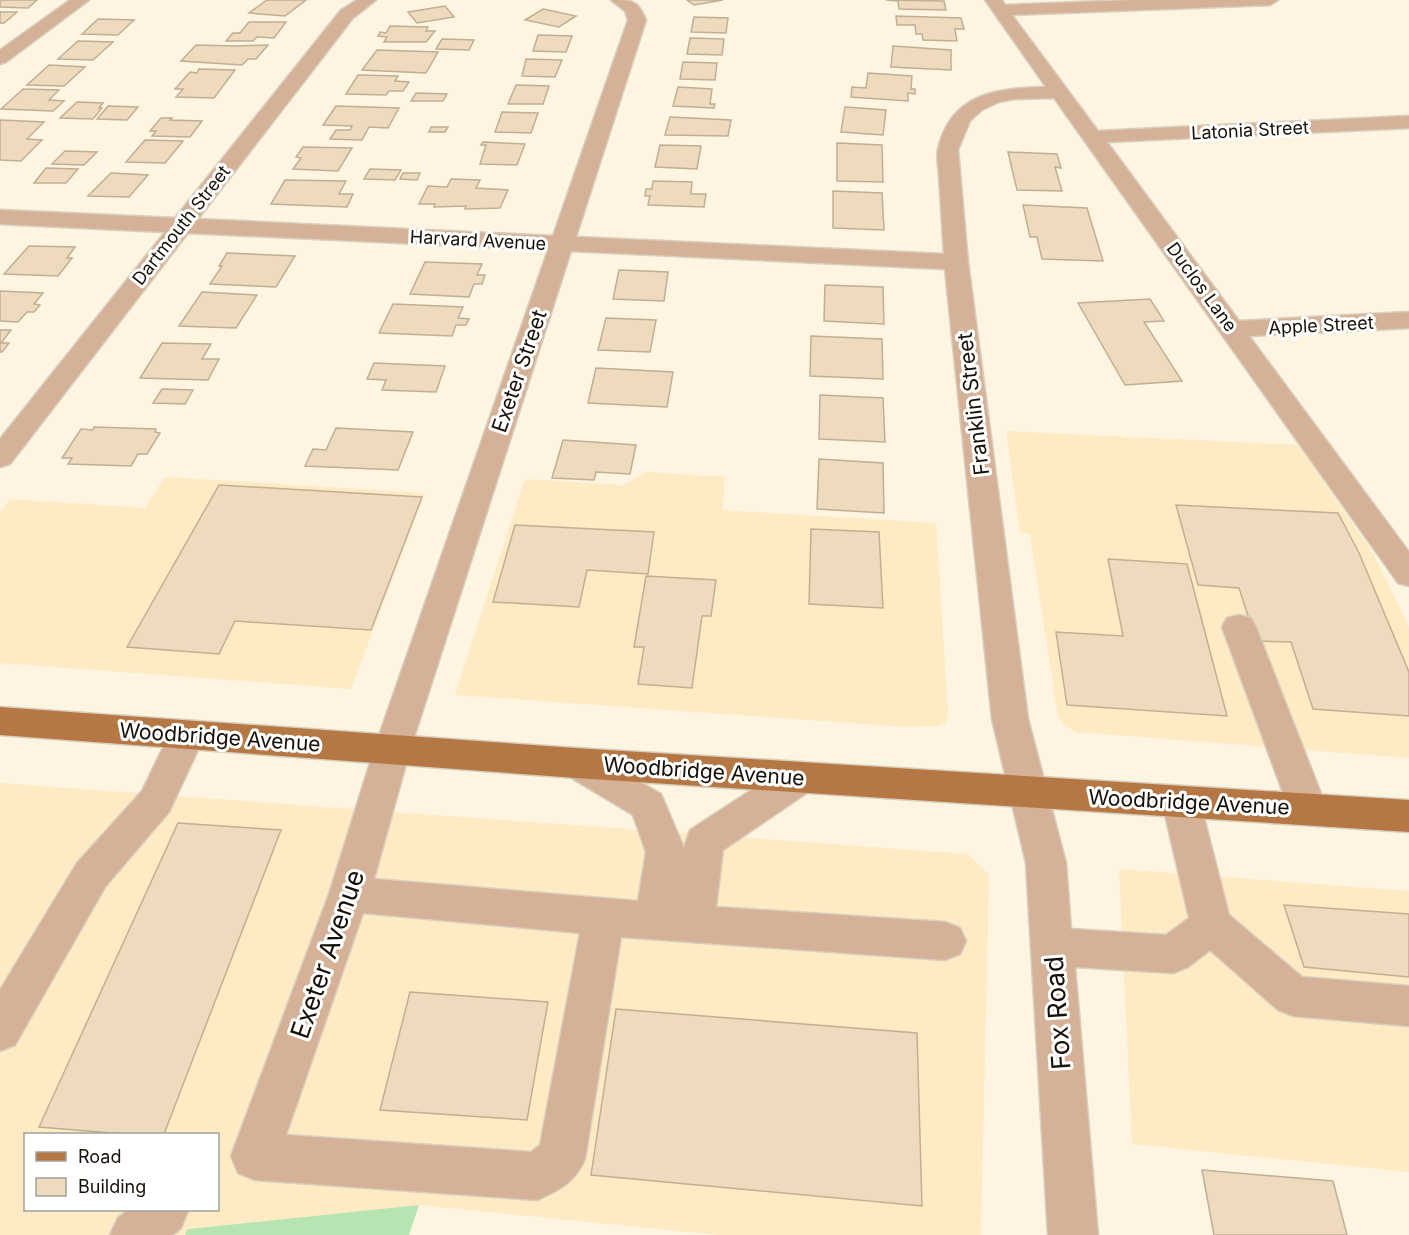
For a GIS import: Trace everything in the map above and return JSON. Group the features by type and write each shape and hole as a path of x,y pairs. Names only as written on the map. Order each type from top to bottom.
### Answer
{"main road":[{"name":"Woodbridge Avenue","path":"0,721 576,763 1409,816"}],"street":[{"path":"0,57 81,0"},
{"name":"Dartmouth Street","path":"0,458 347,14 368,0"},
{"name":"Exeter Street","path":"392,750 637,20 633,8 619,0"},
{"path":"996,5 1270,0"},
{"name":"Duclos Lane","path":"996,5 1233,329 1409,575"},
{"name":"Franklin Street","path":"1029,792 1010,719 956,261 948,150 961,118 975,106 993,97 1014,93 1058,92"},
{"name":"Latonia Street","path":"1091,137 1409,123"},
{"name":"Harvard Avenue","path":"0,217 956,261"},
{"name":"Apple Street","path":"1233,329 1409,320"},
{"path":"1239,627 1308,809"},
{"path":"0,1030 91,875 156,801 187,735"},
{"name":"Exeter Avenue","path":"392,750 350,894 255,1156 537,1176 561,1159 604,916"},
{"path":"576,763 648,805 666,852 675,922"},
{"path":"675,922 704,842 801,777"},
{"name":"Fox Road","path":"1029,792 1046,862 1073,1235"},
{"path":"1181,802 1211,925 1293,996 1409,1006"},
{"path":"350,894 675,922 945,941"},
{"path":"1053,947 1173,954 1211,925"}],"shaded area":[{"path":"1006,431 1298,445 1373,553 1409,627 1409,758 1076,732 1065,726 1058,717 1030,534 1020,533"},
{"path":"646,472 725,477 722,510 936,523 948,713 946,722 938,726 905,727 455,695 525,479 624,485"},
{"path":"165,477 425,493 351,689 0,663 0,512 10,499 145,508"},
{"path":"0,783 967,854 989,874 981,1235 718,1235 419,1205 188,1229 185,1235 0,1235"},
{"path":"1119,869 1409,891 1409,1172 1132,1144"}],"green space":[{"path":"419,1205 409,1235 185,1235 188,1229"}],"building":[{"path":"0,0 37,0 28,8 0,7"},
{"path":"267,0 306,0 285,16 249,13"},
{"path":"687,0 723,0 694,5"},
{"path":"886,0 944,1 946,10 899,9 898,1"},
{"path":"445,6 454,17 417,23 408,12"},
{"path":"543,9 576,16 559,27 525,20"},
{"path":"0,12 17,12 4,23 0,23"},
{"path":"896,16 961,18 964,29 955,29 957,41 923,40 922,34 916,34 915,25 897,25"},
{"path":"694,17 728,18 726,33 691,32"},
{"path":"98,19 134,20 118,35 82,34"},
{"path":"249,22 286,22 274,38 257,37 253,41 226,41 233,33 240,33"},
{"path":"390,26 428,27 426,31 435,31 426,42 384,42 387,37 378,36 380,32 386,33"},
{"path":"538,35 572,36 566,52 533,51"},
{"path":"690,38 724,39 722,55 687,54"},
{"path":"442,39 474,40 469,50 436,49"},
{"path":"78,41 113,42 93,60 58,59"},
{"path":"196,45 268,45 256,59 248,59 242,65 181,61"},
{"path":"893,46 951,50 951,70 891,67"},
{"path":"377,50 438,52 426,73 362,70"},
{"path":"526,59 562,60 555,77 522,76"},
{"path":"683,62 717,63 715,80 680,79"},
{"path":"49,65 85,67 64,86 27,85"},
{"path":"199,69 235,70 214,98 176,97 183,89 175,89 190,72 197,73"},
{"path":"868,73 912,76 911,89 915,89 915,94 908,93 908,101 851,97 852,87 866,88"},
{"path":"358,75 398,76 395,81 409,82 403,91 389,91 386,95 346,94"},
{"path":"516,85 549,86 543,104 508,104"},
{"path":"678,87 712,89 710,104 715,104 714,108 673,106"},
{"path":"23,89 59,90 49,100 64,101 53,111 1,109"},
{"path":"416,93 447,94 443,101 411,101"},
{"path":"77,102 103,103 99,108 102,108 93,119 60,118"},
{"path":"108,106 138,107 127,120 97,119"},
{"path":"336,106 399,108 388,128 369,127 362,140 330,139 336,130 350,130 352,126 323,125"},
{"path":"845,107 886,110 883,135 841,132"},
{"path":"502,112 538,113 531,133 495,132"},
{"path":"670,117 731,120 728,136 665,135"},
{"path":"161,118 202,121 190,137 152,136 156,131 150,131"},
{"path":"0,120 44,122 27,139 42,140 21,161 0,160"},
{"path":"431,127 448,127 445,132 429,132"},
{"path":"145,140 183,141 165,163 126,162"},
{"path":"483,142 525,144 517,165 480,164 486,145 481,145"},
{"path":"837,143 882,145 883,182 837,181"},
{"path":"660,145 701,146 697,169 655,167"},
{"path":"303,147 352,148 338,171 293,169 301,158 296,157"},
{"path":"65,151 97,152 84,165 52,164"},
{"path":"1008,152 1057,154 1061,168 1055,167 1062,191 1017,190"},
{"path":"46,168 78,169 66,183 34,183"},
{"path":"370,169 401,170 395,180 364,179"},
{"path":"111,173 148,175 129,197 88,196"},
{"path":"403,173 420,173 417,180 400,179"},
{"path":"451,179 480,180 476,188 508,190 500,208 465,209 466,206 434,207 435,204 419,204 428,186 447,187"},
{"path":"285,180 346,181 339,194 353,194 347,207 271,204"},
{"path":"653,181 692,182 691,194 706,194 704,207 648,205 650,196 645,196 646,189 652,189"},
{"path":"833,191 882,193 884,230 833,228"},
{"path":"1023,205 1087,208 1103,261 1042,259 1037,237 1030,237"},
{"path":"29,246 75,247 67,258 72,258 58,276 4,274"},
{"path":"227,253 295,256 276,287 210,284 222,266 219,266"},
{"path":"425,262 482,264 477,275 485,275 482,284 474,284 469,297 410,294"},
{"path":"619,270 668,272 664,301 613,299"},
{"path":"825,285 883,287 884,324 824,321"},
{"path":"0,291 43,293 34,304 40,305 34,312 27,312 18,322 0,321"},
{"path":"202,292 257,295 236,328 179,326"},
{"path":"1150,299 1164,321 1144,322 1182,381 1125,385 1078,303"},
{"path":"393,304 463,307 458,318 469,319 466,325 456,325 452,336 379,333"},
{"path":"606,318 656,320 650,352 598,350"},
{"path":"0,330 11,330 1,343 9,343 2,352 0,352"},
{"path":"811,336 882,339 883,379 810,376"},
{"path":"162,343 211,344 202,359 219,359 208,380 140,378"},
{"path":"374,363 445,366 436,392 382,390 386,380 367,379"},
{"path":"596,368 673,372 667,407 588,403"},
{"path":"162,389 193,390 185,404 153,403"},
{"path":"820,395 883,398 885,442 819,439"},
{"path":"94,427 156,429 155,432 160,433 147,454 138,454 131,466 68,464 72,458 62,458 81,429 93,430"},
{"path":"336,428 413,432 398,470 305,466 313,449 326,450"},
{"path":"563,440 636,445 630,474 596,472 594,480 552,478"},
{"path":"819,459 883,463 884,513 817,509"},
{"path":"219,485 422,497 371,630 235,621 219,654 127,647"},
{"path":"1176,505 1338,513 1359,553 1409,672 1409,716 1313,709 1291,642 1256,641 1239,588 1198,585"},
{"path":"515,525 654,532 648,574 587,570 579,607 493,602"},
{"path":"811,529 879,532 883,608 809,604"},
{"path":"1108,559 1187,564 1227,716 1067,705 1056,632 1123,636"},
{"path":"646,576 716,580 711,616 702,616 692,688 638,684 644,647 634,647"},
{"path":"178,823 281,830 164,1133 112,1133 39,1127"},
{"path":"1284,905 1409,914 1409,977 1304,967"},
{"path":"410,992 548,1002 527,1120 380,1110"},
{"path":"616,1009 917,1033 922,1206 591,1175"},
{"path":"1202,1170 1333,1181 1347,1235 1214,1235"}]}
